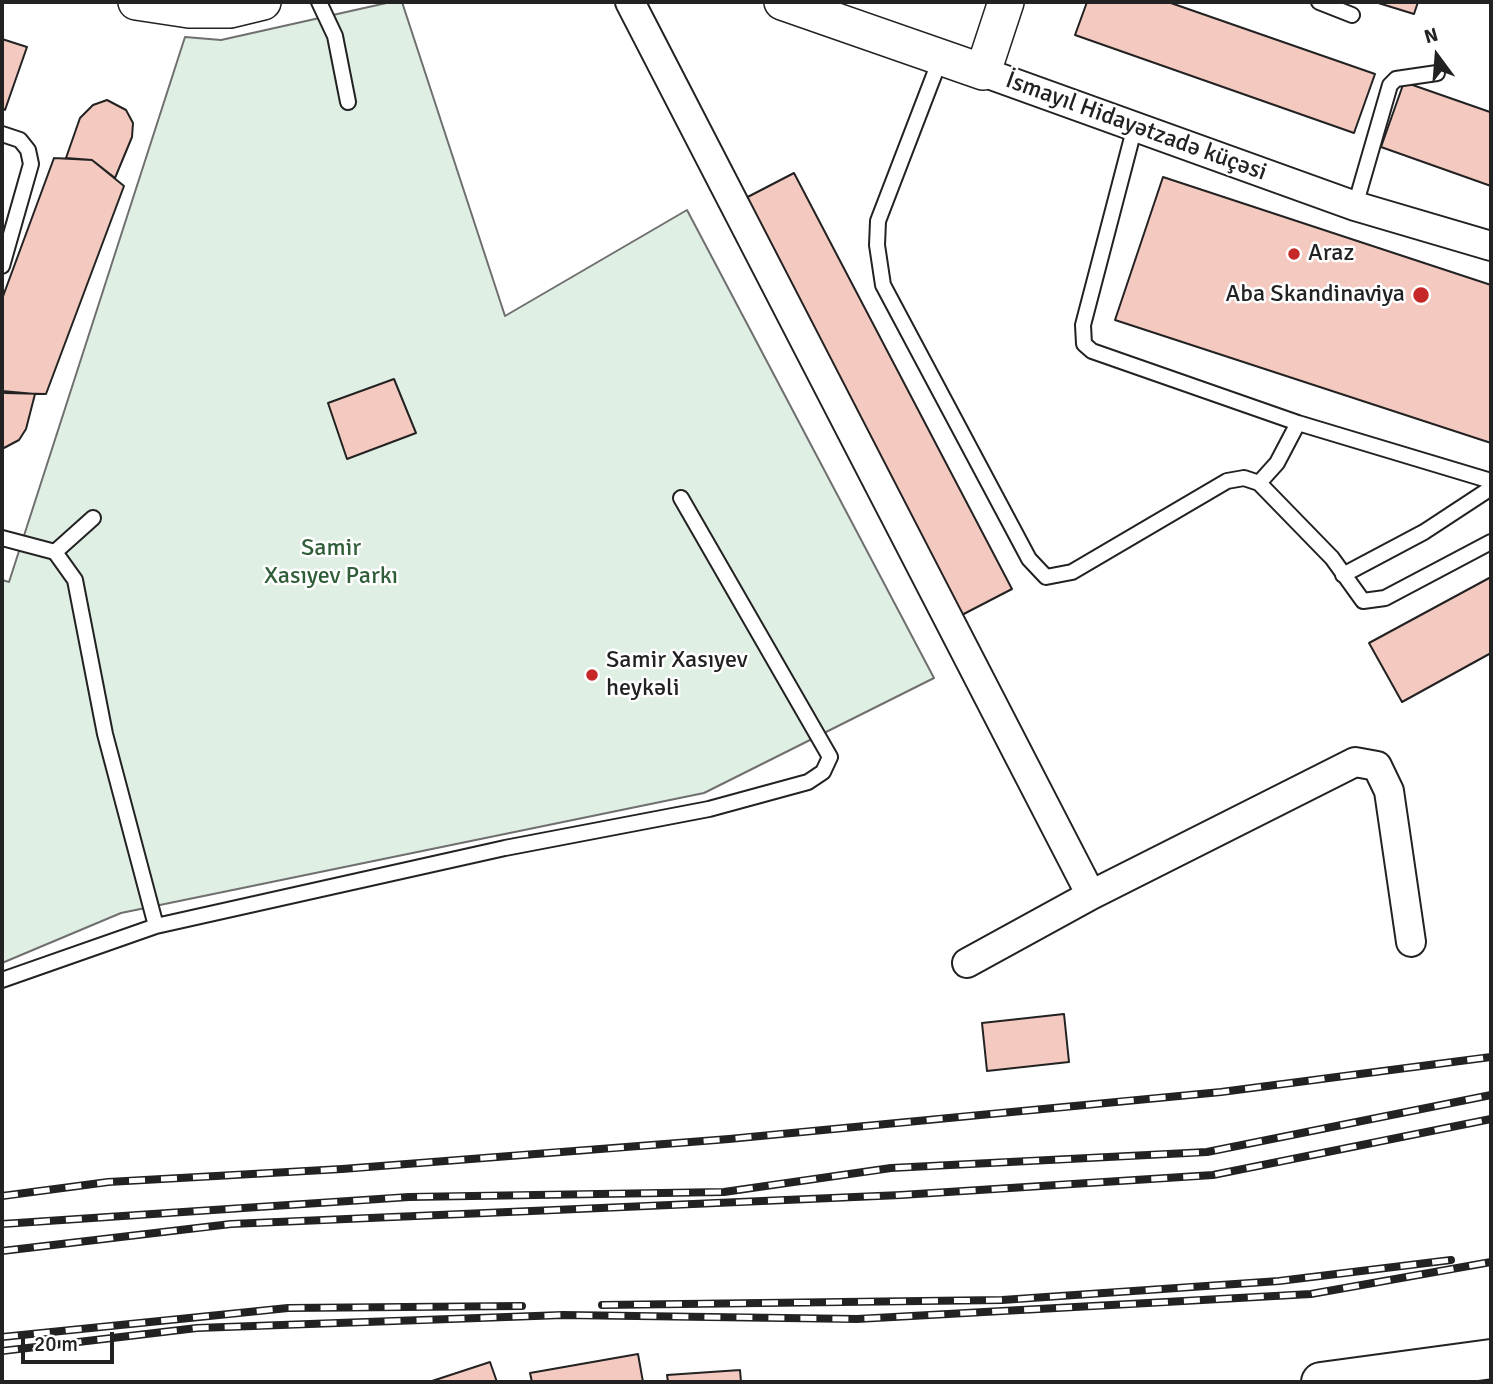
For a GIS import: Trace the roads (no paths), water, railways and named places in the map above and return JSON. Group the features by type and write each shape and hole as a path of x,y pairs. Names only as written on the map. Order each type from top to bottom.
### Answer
{"main road":[{"path":"1321,1382 1491,1359"}],"street":[{"path":"136,2 190,10 230,10 263,2"},
{"path":"630,2 1091,895"},
{"name":"İsmayıl Hidayətzadə küçəsi","path":"782,2 1355,206 1491,246"},
{"path":"983,72 1006,2"},
{"path":"967,963 1091,895 1355,762 1377,766 1389,791 1412,942"}],"lane":[{"path":"319,2 335,36 348,102"},
{"path":"1319,2 1352,15"},
{"path":"941,57 878,221 877,245 883,285 1028,559 1046,577 1072,572 1227,481 1244,478 1259,483 1332,558 1363,601 1372,602 1491,542"},
{"path":"1355,206 1390,85 1396,79 1437,74"},
{"path":"1135,126 1083,325 1084,344 1093,351 1298,423 1491,481"},
{"path":"2,134 20,140 28,150 31,164 2,266"},
{"path":"1259,483 1277,463 1298,423"},
{"path":"1343,575 1424,532 1491,488"},
{"path":"2,980 156,926 505,848 709,809 808,782 823,772 830,757 681,498"},
{"path":"55,552 93,518"},
{"path":"2,538 55,552 75,580 105,734 156,926"}],"railway":[{"path":"2,1196 108,1182 342,1169 729,1139 1221,1092 1491,1057"},
{"path":"2,1224 409,1197 724,1192 891,1168 1207,1152 1491,1095"},
{"path":"2,1251 231,1224 901,1195 1213,1175 1491,1119"},
{"path":"602,1305 1002,1300 1279,1281 1451,1260"},
{"path":"2,1351 197,1328 563,1315 857,1319 1311,1294 1491,1262"},
{"path":"2,1337 288,1308 522,1306"}],"place":[{"name":"Araz","path":"1294,254"},
{"name":"Aba Skandinaviya","path":"1421,295"},
{"name":"Samir Xasıyev heykəli","path":"592,675"}],"park label":[{"name":"Samir Xasıyev Parkı","path":"331,563"}]}
